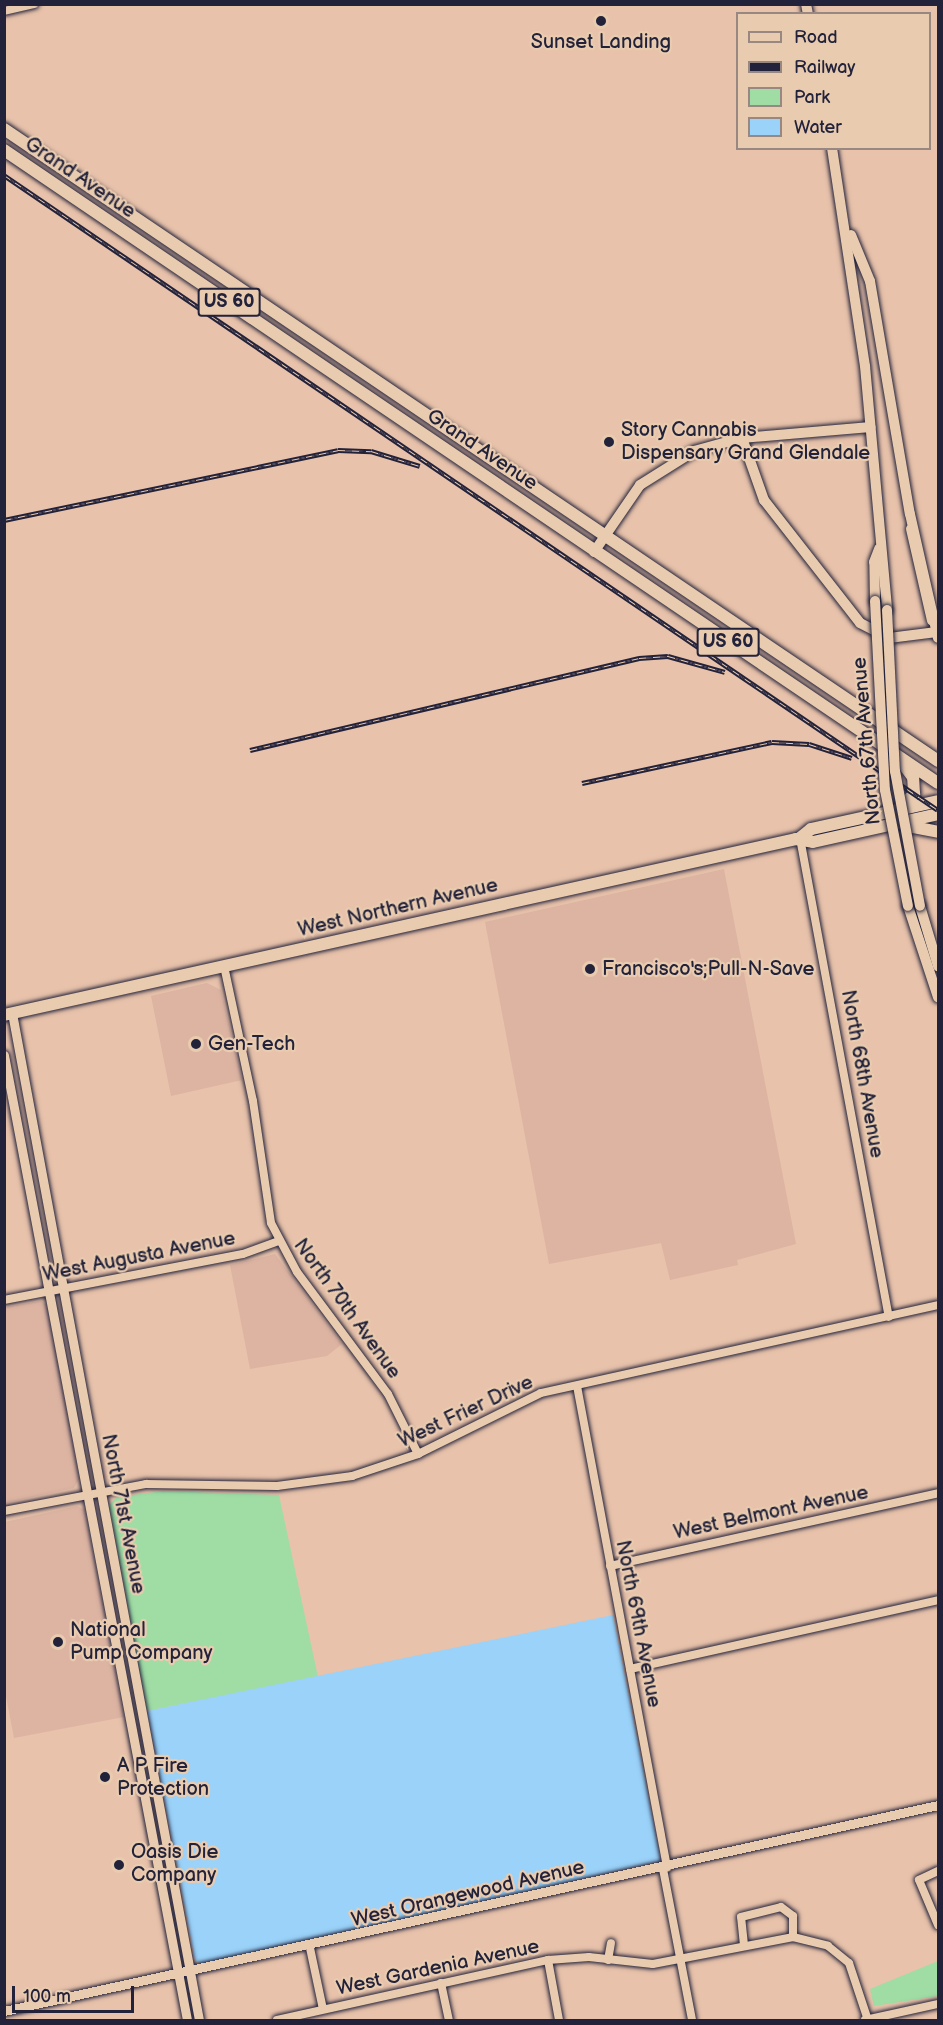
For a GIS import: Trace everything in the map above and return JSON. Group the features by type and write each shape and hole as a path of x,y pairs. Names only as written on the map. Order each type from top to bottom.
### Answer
{"main road":[{"name":"Grand Avenue","path":"4,129 604,537 939,760"},
{"name":"Grand Avenue","path":"4,150 594,552 939,783"},
{"name":"North 67th Avenue","path":"832,150 847,226 871,427 879,549 887,594 895,771 920,906 939,966"},
{"path":"87,206 98,192"},
{"name":"North 67th Avenue","path":"847,226 870,280 910,514 938,635"},
{"path":"404,421 413,407"},
{"path":"594,552 656,471 694,451 742,438 871,427"},
{"path":"742,438 764,500 860,622 889,638 938,635"},
{"name":"North 67th Avenue","path":"879,549 875,581 885,790 908,906 939,997"},
{"path":"885,748 915,783 910,802 896,811"},
{"name":"West Northern Avenue","path":"8,1014 800,838 811,829 939,801"},
{"name":"West Northern Avenue","path":"800,838 813,842 939,814"},
{"path":"880,828 921,826 939,832"}],"street":[{"path":"4,11 34,4"},
{"name":"North 68th Avenue","path":"800,838 889,1317"},
{"name":"North 70th Avenue","path":"224,966 253,1101 264,1199 279,1241 388,1394 418,1454"},
{"name":"North 71st Avenue","path":"8,1014 101,1491 199,2020"},
{"name":"North 71st Avenue","path":"4,1055 187,2020"},
{"name":"West Augusta Avenue","path":"4,1300 241,1254 279,1241"},
{"name":"West Frier Drive","path":"4,1511 101,1491 159,1484 301,1484 360,1474 418,1454 531,1398 939,1305"},
{"name":"North 69th Avenue","path":"577,1386 692,2020"},
{"path":"72,1412 85,1409"},
{"name":"West Belmont Avenue","path":"610,1566 939,1493"},
{"path":"107,1601 121,1599"},
{"path":"630,1669 939,1600"},
{"name":"West Orangewood Avenue","path":"4,2011 310,1948 939,1805"},
{"path":"939,1871 919,1880 939,1925"},
{"path":"744,1946 741,1917 781,1907 793,1916 793,1937 817,1941 845,1959 859,1979 867,2020 939,2004"},
{"name":"West Gardenia Avenue","path":"277,2020 548,1960 680,1959 793,1937"},
{"path":"608,1959 611,1943"},
{"path":"310,1948 323,2009"},
{"path":"548,1960 559,2020"},
{"path":"441,1983 449,2020"}],"shaded area":[{"path":"724,869 796,1244 737,1260 738,1265 670,1280 661,1243 549,1264 485,922"},
{"path":"207,983 221,990 242,1080 171,1096 151,996"},
{"path":"275,1254 342,1344 327,1356 250,1369 230,1265"},
{"path":"41,1301 47,1305 79,1479 74,1488 5,1503 5,1307"},
{"path":"77,1506 85,1510 124,1717 14,1738 4,1686 5,1522"}],"green space":[{"path":"163,1491 279,1495 318,1677 147,1711 109,1505 117,1497"},
{"path":"938,1961 938,1996 874,2006 870,1989"}],"water":[{"path":"613,1615 661,1861 201,1964 195,1960 147,1711"}],"railway":[{"path":"4,175 938,810"},
{"path":"4,520 338,450 371,451 420,466"},
{"path":"250,750 639,658 668,656 725,672"},
{"path":"582,783 772,742 809,744 852,758"}],"place":[{"name":"Sunset Landing","path":"601,21"},
{"name":"Story Cannabis Dispensary Grand Glendale","path":"609,442"},
{"name":"Francisco's;Pull-N-Save","path":"590,969"},
{"name":"Gen-Tech","path":"196,1044"},
{"name":"National Pump Company","path":"58,1642"},
{"name":"A P Fire Protection","path":"105,1777"},
{"name":"Oasis Die Company","path":"119,1865"}]}
